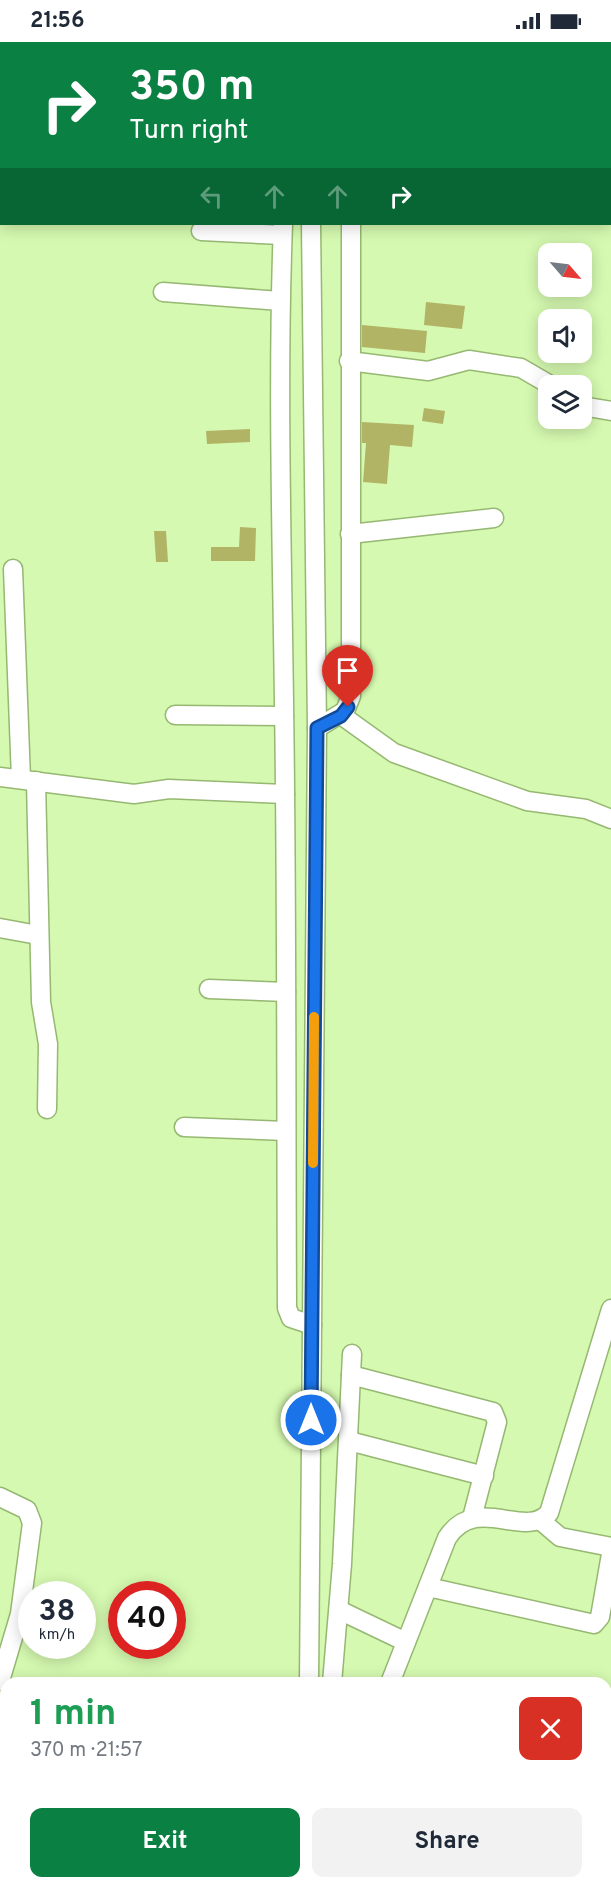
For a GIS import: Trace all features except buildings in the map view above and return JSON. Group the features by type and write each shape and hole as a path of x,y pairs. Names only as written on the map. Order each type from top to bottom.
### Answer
{"street":[{"path":"309,1677 317,728 311,225"},
{"path":"317,728 341,716 348,707 351,696 349,362 351,225"},
{"path":"201,231 282,229 279,491 285,794 287,1313 294,1320 312,1324"},
{"path":"164,292 280,301"},
{"path":"349,362 428,371 469,360 521,368 538,378"},
{"path":"592,408 611,411"},
{"path":"350,534 495,518"},
{"path":"14,569 41,1002 48,1044 47,1108"},
{"path":"175,715 284,716"},
{"path":"341,716 394,753 527,801 585,809 611,819"},
{"path":"0,777 134,794 169,789 285,794"},
{"path":"0,928 38,935"},
{"path":"209,988 286,992"},
{"path":"184,1127 286,1131"},
{"path":"540,1520 552,1506 611,1309"},
{"path":"333,1677 339,1610 352,1354"},
{"path":"351,1375 493,1412 497,1422 472,1518"},
{"path":"349,1441 484,1476"},
{"path":"0,1497 27,1510 32,1523 20,1614 5,1654 1,1677"},
{"path":"392,1677 428,1587 453,1529 458,1524 472,1518 540,1520 560,1537 611,1547"},
{"path":"428,1587 594,1624 600,1617 611,1554"},
{"path":"339,1610 406,1642"}],"slow traffic":[{"path":"313,1163 314,1017"}],"route":[{"path":"311,1420 317,728 341,716 348,707"}]}
